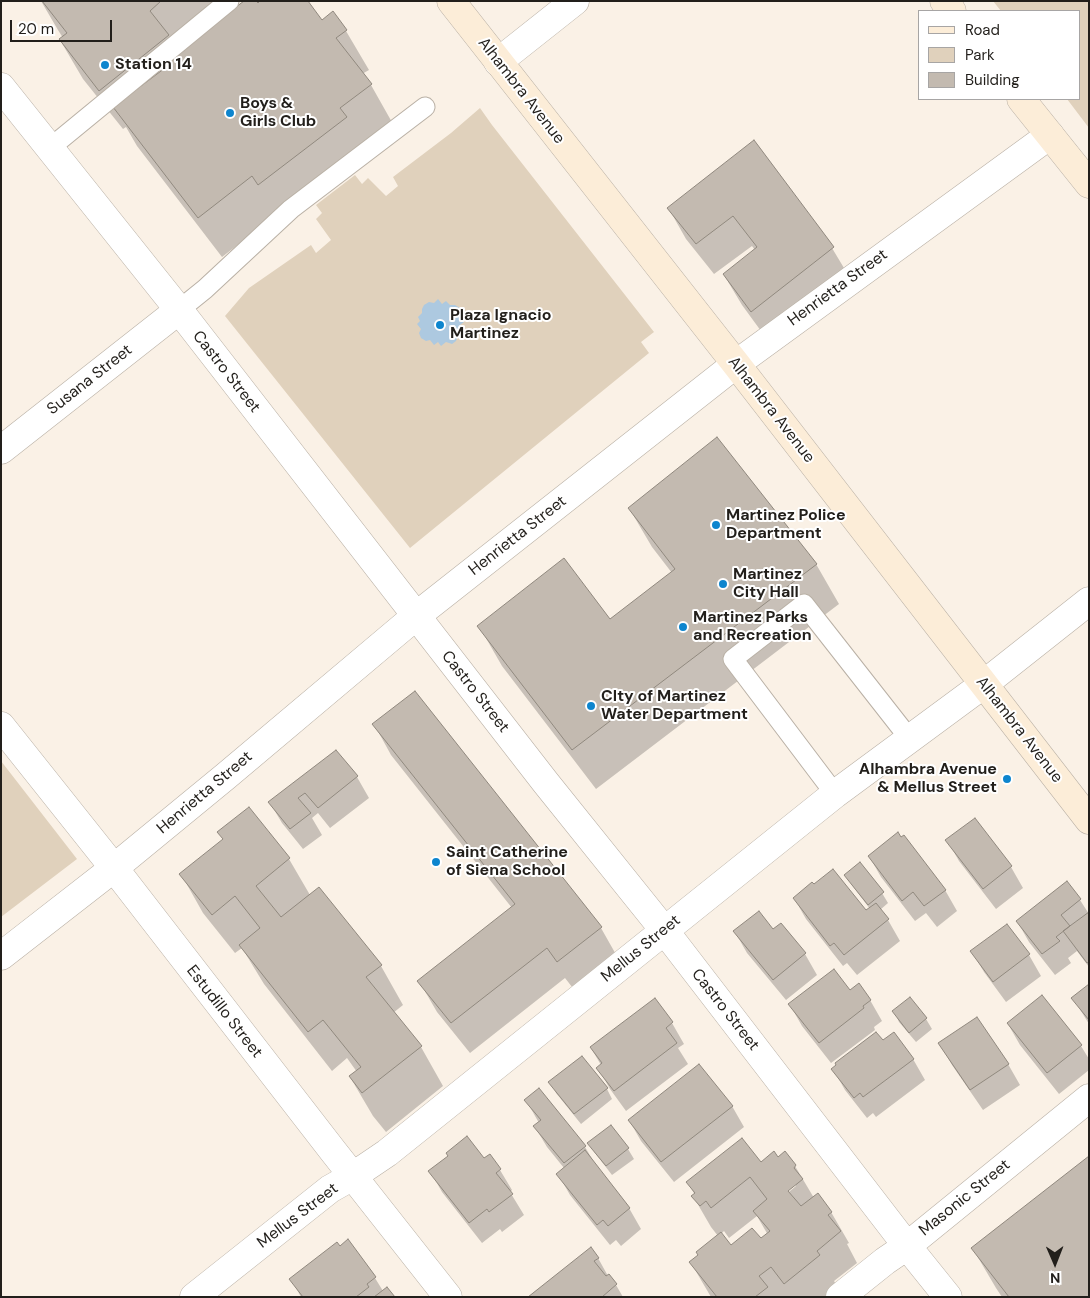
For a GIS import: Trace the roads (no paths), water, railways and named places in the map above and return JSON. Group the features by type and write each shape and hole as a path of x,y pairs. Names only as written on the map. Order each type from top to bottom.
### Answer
{"main road":[{"name":"Alhambra Avenue","path":"451,1 736,364 1089,820"},
{"path":"1022,100 1089,184"}],"street":[{"path":"498,62 576,1"},
{"name":"Castro Street","path":"1,87 179,310 546,783 664,930 948,1297"},
{"name":"Henrietta Street","path":"1,956 114,868 416,616 736,364 1050,135"},
{"name":"Susana Street","path":"1,450 179,310"},
{"name":"Mellus Street","path":"194,1297 330,1189 387,1153 835,794 984,684 1089,601"},
{"name":"Estudillo Street","path":"1,726 448,1297"},
{"name":"Masonic Street","path":"840,1297 907,1246 1089,1098"}],"lane":[{"path":"50,148 228,1"},
{"path":"179,310 205,289 291,209 425,106"},
{"path":"835,794 734,659 804,604 909,738"}],"water":[{"path":"438,299 442,304 446,301 450,305 460,308 460,317 464,322 460,325 463,329 458,333 456,341 452,344 446,342 441,346 438,342 434,345 430,340 426,341 421,338 419,333 421,329 417,324 420,321 418,317 422,313 424,305 429,302 434,303"}],"place":[{"name":"Station 14","path":"105,65"},
{"name":"Boys & Girls Club","path":"230,113"},
{"name":"Plaza Ignacio Martinez","path":"440,325"},
{"name":"Martinez Police Department","path":"716,525"},
{"name":"Martinez City Hall","path":"723,584"},
{"name":"Martinez Parks and Recreation","path":"683,627"},
{"name":"CIty of Martinez Water Department","path":"591,706"},
{"name":"Alhambra Avenue & Mellus Street","path":"1007,779"},
{"name":"Saint Catherine of Siena School","path":"436,862"}]}
